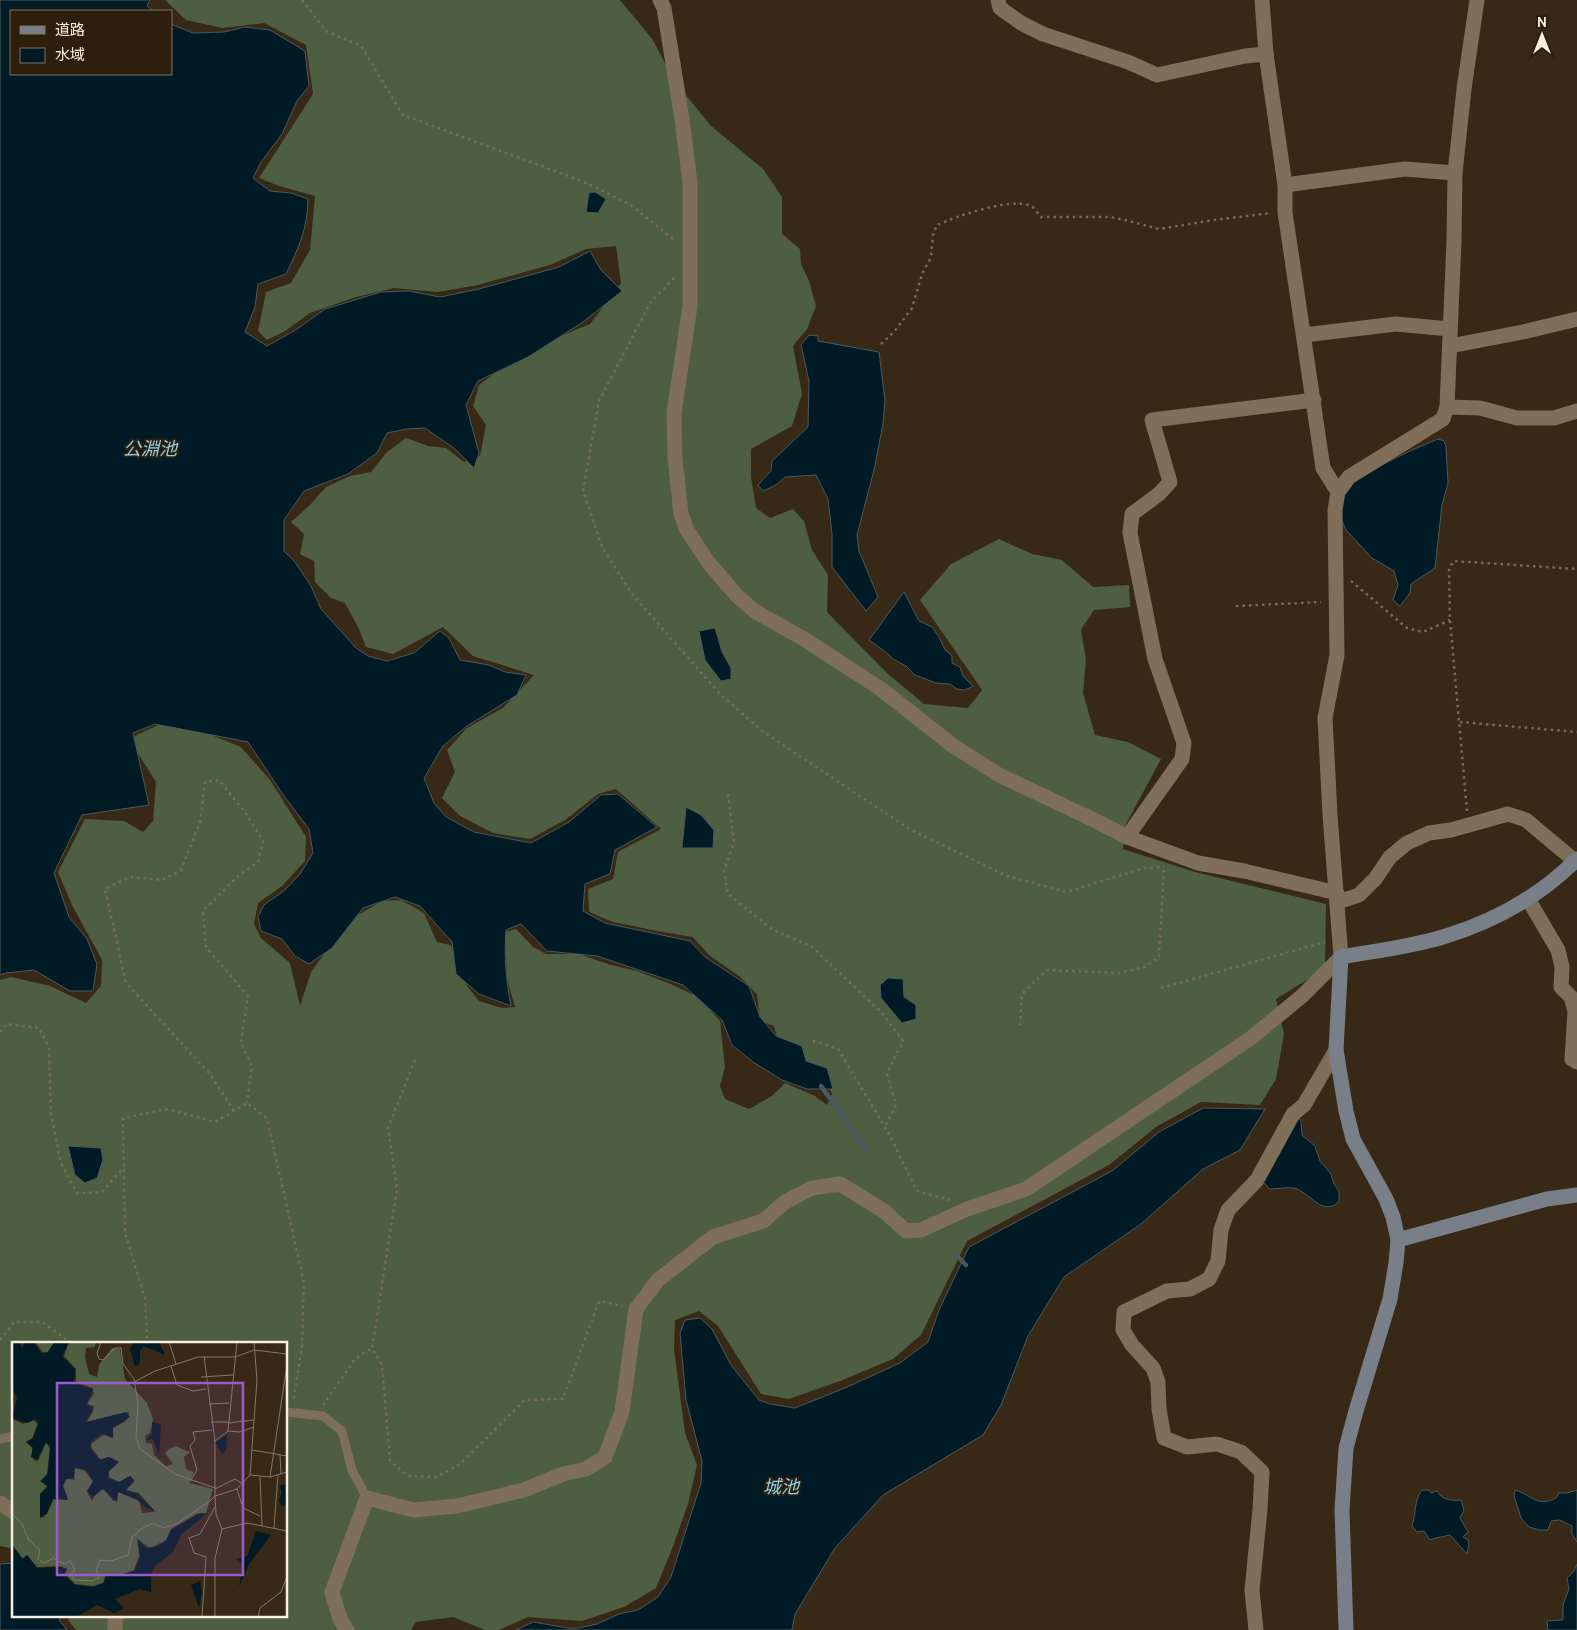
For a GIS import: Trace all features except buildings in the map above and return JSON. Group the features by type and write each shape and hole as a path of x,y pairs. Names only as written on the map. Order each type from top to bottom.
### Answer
{"street":[{"path":"347,1630 340,1619 332,1592 367,1498 414,1510 456,1506 524,1490 563,1474 586,1469 605,1457 622,1412 636,1309 658,1280 712,1236 763,1221 784,1202 812,1188 840,1184 884,1211 906,1231 921,1230 967,1209 1026,1188 1251,1038 1302,996 1341,957 1400,947 1443,937 1484,922 1528,899 1576,860 1526,820 1508,814 1451,830 1428,833 1407,843 1390,857 1375,879 1359,895 1338,898 1244,871 1198,863 1127,838 999,774 952,745 881,689 804,639 756,612 737,596 708,562 687,530 681,514 675,458 674,413 690,306 690,183 664,8 660,0"},
{"path":"998,0 1000,8 1043,34 1128,62 1157,75 1245,56 1266,54"},
{"path":"1262,0 1266,54 1285,185 1285,212 1323,468 1338,492"},
{"path":"1346,1630 1342,1510 1346,1448 1390,1299 1398,1240 1393,1217 1386,1199 1353,1139 1346,1111 1336,1050 1341,957 1325,718 1337,655 1335,510 1338,492 1349,477 1443,419 1446,408 1450,346 1455,173 1464,89 1477,0"},
{"path":"1285,185 1405,169 1455,173"},
{"path":"1450,346 1577,319"},
{"path":"1304,335 1396,324 1450,329"},
{"path":"1127,838 1182,758 1184,743 1155,659 1130,533 1132,514 1159,494 1170,482 1152,420 1314,400"},
{"path":"1446,408 1480,408 1517,418 1554,418 1577,411"},
{"path":"1528,899 1558,950 1562,967 1561,987 1570,997 1575,1011 1572,1059 1577,1062"},
{"path":"1256,1630 1252,1590 1262,1472 1241,1452 1217,1444 1187,1447 1164,1438 1159,1409 1158,1382 1153,1368 1132,1345 1123,1330 1124,1312 1167,1291 1190,1289 1209,1279 1218,1260 1221,1230 1228,1210 1257,1180 1293,1114 1304,1106 1336,1050"},
{"path":"1398,1240 1547,1199 1577,1195"},
{"path":"0,1502 12,1511"}],"lane":[{"path":"289,1412 323,1416 342,1431 352,1470 367,1498"}],"path":[{"path":"302,0 326,31 360,46 403,116 582,182 623,201 631,205 690,257 650,303 599,401 582,491 602,547 632,594 720,694 762,731 911,830 1007,876 1067,892 1144,868 1164,867"},
{"path":"881,344 894,332 912,308 922,274 931,257 933,235 937,225 949,220 1001,205 1018,203 1032,206 1041,217 1110,217 1159,230 1214,220 1285,212"},
{"path":"1468,825 1450,620 1449,568 1454,561 1577,569"},
{"path":"1336,575 1354,582 1407,628 1422,632 1450,620"},
{"path":"1236,606 1337,602"},
{"path":"1460,722 1577,732"},
{"path":"234,1111 210,1074 126,984 105,889 130,877 162,880 181,870 200,822 205,782 219,780 245,812 263,841 258,862 238,876 203,911 206,947 248,996 242,1042 252,1066 247,1103"},
{"path":"728,794 734,842 724,871 728,894 773,930 811,946 881,1012 903,1041 887,1073 896,1106 885,1126"},
{"path":"1020,1025 1022,994 1047,970 1118,973 1145,968 1159,957 1164,851"},
{"path":"1160,988 1340,938"},
{"path":"0,1032 7,1024 39,1028 49,1048 51,1113 61,1163 77,1193 102,1192 124,1167"},
{"path":"813,1041 838,1049 885,1126 917,1191 947,1199 967,1209"},
{"path":"415,1060 388,1128 397,1189 372,1348 382,1365 390,1462 408,1476 437,1477 460,1464 525,1400 564,1398 599,1301 636,1309"},
{"path":"145,1342 147,1338 145,1298 125,1233 123,1118 168,1109 215,1122 247,1103"},
{"path":"247,1103 267,1118 304,1283 302,1346 289,1412"},
{"path":"0,1340 14,1322 42,1322 70,1342"},
{"path":"316,1416 355,1359 372,1348"}],"green space":[{"path":"165,0 620,0 653,40 673,79 710,125 763,169 782,197 782,234 800,249 801,264 809,281 816,306 807,329 793,346 802,394 792,426 751,449 751,477 756,508 770,518 793,509 804,521 812,550 828,575 827,612 887,673 924,704 968,708 982,690 920,600 951,564 999,539 1032,554 1062,560 1093,587 1129,585 1130,607 1094,610 1081,630 1086,660 1083,693 1095,735 1128,742 1161,759 1126,824 1123,849 1195,872 1326,904 1325,969 1276,999 1284,1034 1276,1079 1260,1105 1201,1102 1156,1127 1109,1165 967,1241 921,1335 893,1359 840,1381 789,1399 761,1394 718,1326 699,1311 675,1320 674,1349 685,1433 697,1465 688,1504 656,1588 624,1607 582,1621 528,1617 499,1630 485,1630 453,1617 416,1622 411,1630 76,1630 68,1620 69,1618 288,1618 288,1342 12,1342 12,1549 0,1546 0,980 11,977 50,986 86,1003 101,986 102,960 72,905 58,872 85,819 124,821 143,832 153,821 156,782 129,739 160,724 199,730 241,747 270,780 306,837 305,861 282,886 258,903 254,924 261,938 290,963 300,1006 311,972 332,943 356,916 382,901 401,900 424,913 437,942 450,945 463,962 467,986 479,1001 502,1008 515,1007 507,979 505,932 516,929 533,947 546,954 579,954 611,965 637,971 698,997 720,1021 725,1067 720,1086 725,1099 749,1109 772,1096 785,1083 815,1096 827,1105 832,1094 825,1077 779,1045 774,1026 760,1021 757,994 739,976 709,955 693,937 613,922 589,912 588,889 613,879 618,852 661,829 616,789 598,794 565,820 530,839 493,833 460,816 442,798 455,772 447,750 467,728 503,708 534,675 473,656 443,627 393,654 366,647 345,603 331,598 315,582 314,561 300,554 304,534 291,522 326,487 350,476 371,472 386,453 406,438 428,446 446,448 464,462 480,456 486,425 473,406 479,385 524,351 590,324 621,283 616,246 586,249 550,265 478,285 438,292 394,288 356,297 310,313 285,331 267,340 258,331 266,292 291,283 310,250 315,196 259,178 313,94 306,45 264,23 222,28 186,20"}],"water":[{"name":"公淵池","path":"0,0 150,0 147,6 152,10 10,10 10,75 172,75 172,24 193,33 224,32 245,27 270,30 305,51 309,86 297,101 282,134 261,162 253,178 270,191 291,193 308,199 304,229 286,274 258,284 255,307 245,332 267,346 294,331 325,309 381,292 409,291 440,297 479,289 559,267 590,251 601,270 622,291 583,322 528,357 478,381 466,405 479,453 474,468 454,448 425,428 387,433 377,453 348,474 304,491 284,520 284,551 295,562 311,586 321,609 356,648 368,656 387,661 414,653 440,631 449,638 460,660 489,665 505,672 526,675 517,695 467,726 443,746 424,778 434,803 446,817 474,832 531,843 569,822 601,795 618,794 657,827 615,850 610,874 585,884 583,911 605,923 690,941 705,957 749,986 760,1017 776,1036 802,1046 806,1061 827,1068 833,1089 807,1089 782,1080 753,1062 732,1045 722,1020 683,985 597,956 547,951 521,924 506,930 506,968 511,1006 479,994 456,974 452,942 420,906 395,897 363,908 332,948 309,964 295,956 282,939 261,931 258,917 264,905 285,890 300,874 313,853 309,829 284,796 248,742 155,724 133,733 149,805 82,815 54,873 69,917 87,939 97,964 93,991 70,991 34,970 0,975"},
{"path":"595,192 606,199 598,213 586,212 589,193"},
{"path":"809,335 818,336 818,341 879,352 885,400 883,424 874,470 857,535 859,551 878,597 866,611 832,567 832,534 828,499 816,475 785,477 776,485 763,491 758,485 771,471 772,461 808,427 809,381 801,345"},
{"path":"1438,439 1444,441 1446,447 1448,483 1442,505 1435,568 1411,584 1410,593 1400,606 1393,600 1398,585 1394,571 1372,558 1346,530 1340,516 1341,499 1357,477"},
{"path":"904,592 919,621 932,627 945,650 952,656 952,663 960,667 963,676 973,686 965,690 957,689 950,684 936,683 915,675 906,666 893,659 869,640"},
{"path":"715,628 722,652 731,668 731,679 721,681 705,660 699,631"},
{"path":"686,807 701,815 714,830 713,848 682,848"},
{"path":"888,978 903,979 904,997 916,1005 916,1019 902,1023 881,998 880,985"},
{"name":"城池","path":"1203,1108 1265,1109 1240,1150 1203,1169 1141,1224 1064,1277 1028,1336 1001,1405 983,1435 883,1495 835,1548 795,1614 792,1630 516,1630 533,1622 574,1629 597,1624 619,1614 638,1610 658,1597 671,1577 701,1483 702,1461 686,1400 680,1333 685,1320 700,1318 712,1329 731,1365 759,1400 770,1404 795,1408 845,1388 900,1363 928,1342 939,1310 969,1247 1112,1171 1159,1132"},
{"path":"1297,1117 1301,1121 1302,1135 1315,1146 1320,1161 1331,1174 1334,1184 1339,1191 1339,1202 1333,1206 1321,1205 1300,1190 1294,1188 1270,1189 1262,1181"},
{"path":"68,1146 101,1148 103,1160 97,1178 85,1183 75,1175"},
{"path":"1422,1490 1429,1490 1431,1493 1437,1491 1447,1499 1461,1500 1464,1510 1460,1518 1468,1532 1463,1537 1468,1540 1469,1544 1467,1554 1450,1535 1430,1540 1424,1531 1417,1532 1412,1526 1416,1502"},
{"path":"1515,1490 1535,1500 1544,1502 1556,1498 1559,1493 1577,1490 1577,1542 1572,1534 1572,1526 1560,1520 1551,1521 1548,1530 1529,1527 1521,1518 1514,1496"},
{"path":"12,1563 12,1618 60,1618 59,1620 67,1630 0,1630 0,1564"},
{"path":"1577,1564 1577,1630 1548,1630 1547,1621 1563,1620 1563,1605 1569,1589 1567,1578 1574,1571"}],"waterway":[{"path":"821,1086 868,1152"},
{"path":"956,1255 966,1265"}]}
